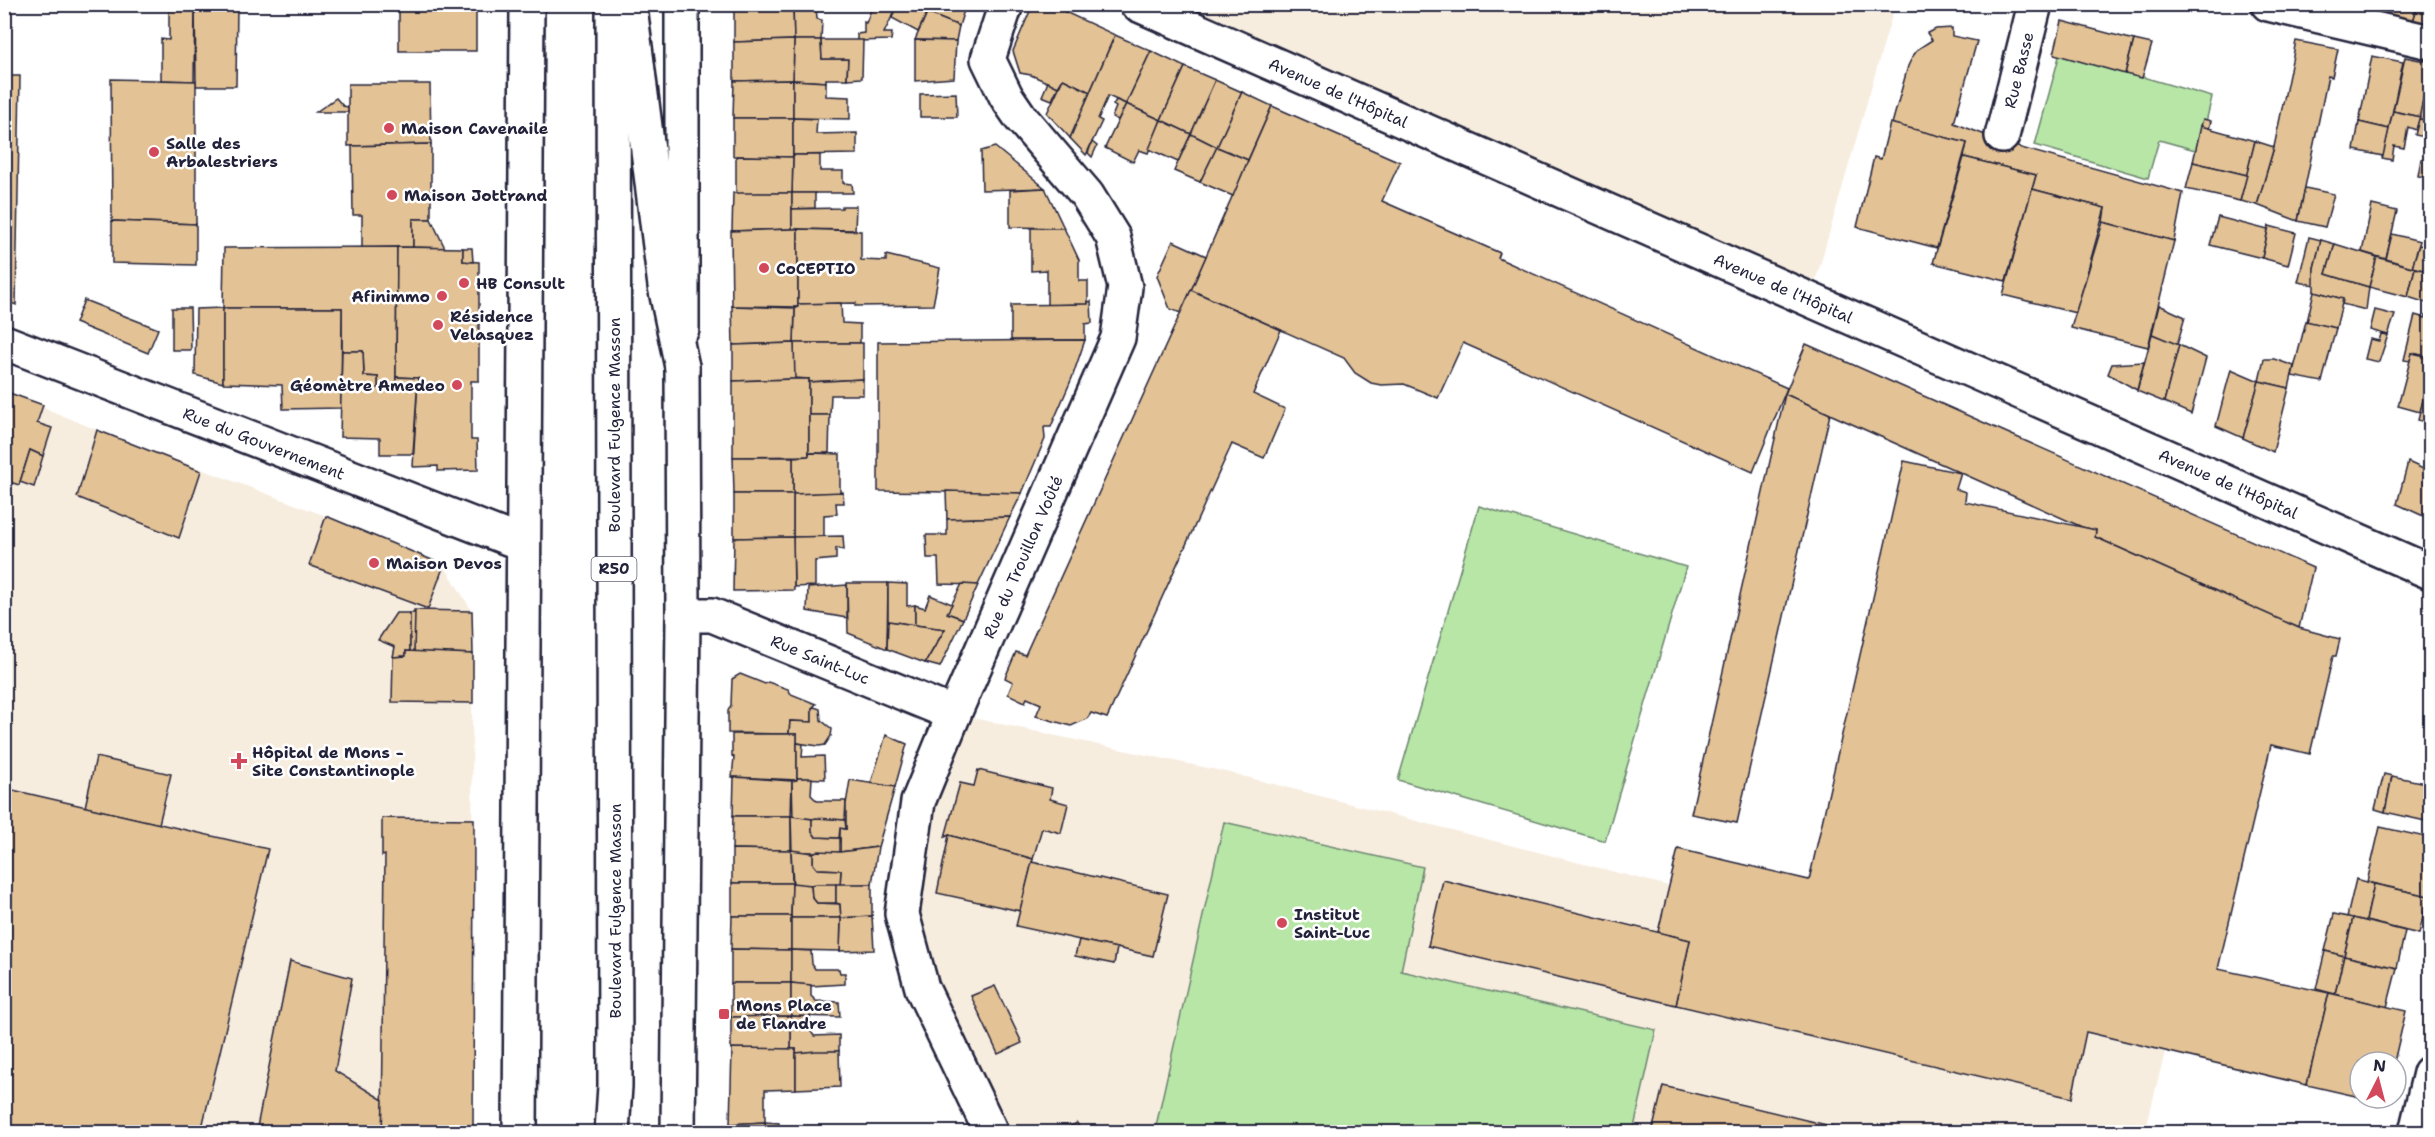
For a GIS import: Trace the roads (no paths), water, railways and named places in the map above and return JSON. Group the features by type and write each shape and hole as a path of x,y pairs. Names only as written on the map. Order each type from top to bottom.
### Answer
{"main road":[{"path":"520,1132 526,4"},
{"name":"Boulevard Fulgence Masson","path":"612,1132 615,1086 613,4"},
{"path":"630,4 665,286 682,367"},
{"path":"678,1132 683,615 682,4"},
{"name":"Rue du Trouillon Voûté","path":"991,1132 922,988 902,914 918,802 1118,338 1125,287 1113,237 1087,195 1021,118 1006,96 988,59 1006,4"},
{"name":"Avenue de l'Hôpital","path":"1137,4 2430,572"},
{"name":"Rue Basse","path":"2002,136 2035,4"},
{"path":"2268,4 2430,42"},
{"name":"Rue du Gouvernement","path":"4,342 523,544"},
{"name":"Rue Saint-Luc","path":"683,615 712,615 954,714"},
{"path":"2416,1132 2430,1073"}],"place":[{"name":"Maison Cavenaile","path":"389,128"},
{"name":"Salle des Arbalestriers","path":"154,152"},
{"name":"Maison Jottrand","path":"392,195"},
{"name":"CoCEPTIO","path":"764,268"},
{"name":"HB Consult","path":"464,283"},
{"name":"Afinimmo","path":"442,296"},
{"name":"Résidence Velasquez","path":"438,325"},
{"name":"Géomètre Amedeo","path":"457,385"},
{"name":"Maison Devos","path":"374,563"},
{"name":"Hôpital de Mons - Site Constantinople","path":"239,761"},
{"name":"Institut Saint-Luc","path":"1282,923"},
{"name":"Mons Place de Flandre","path":"724,1014"}]}
